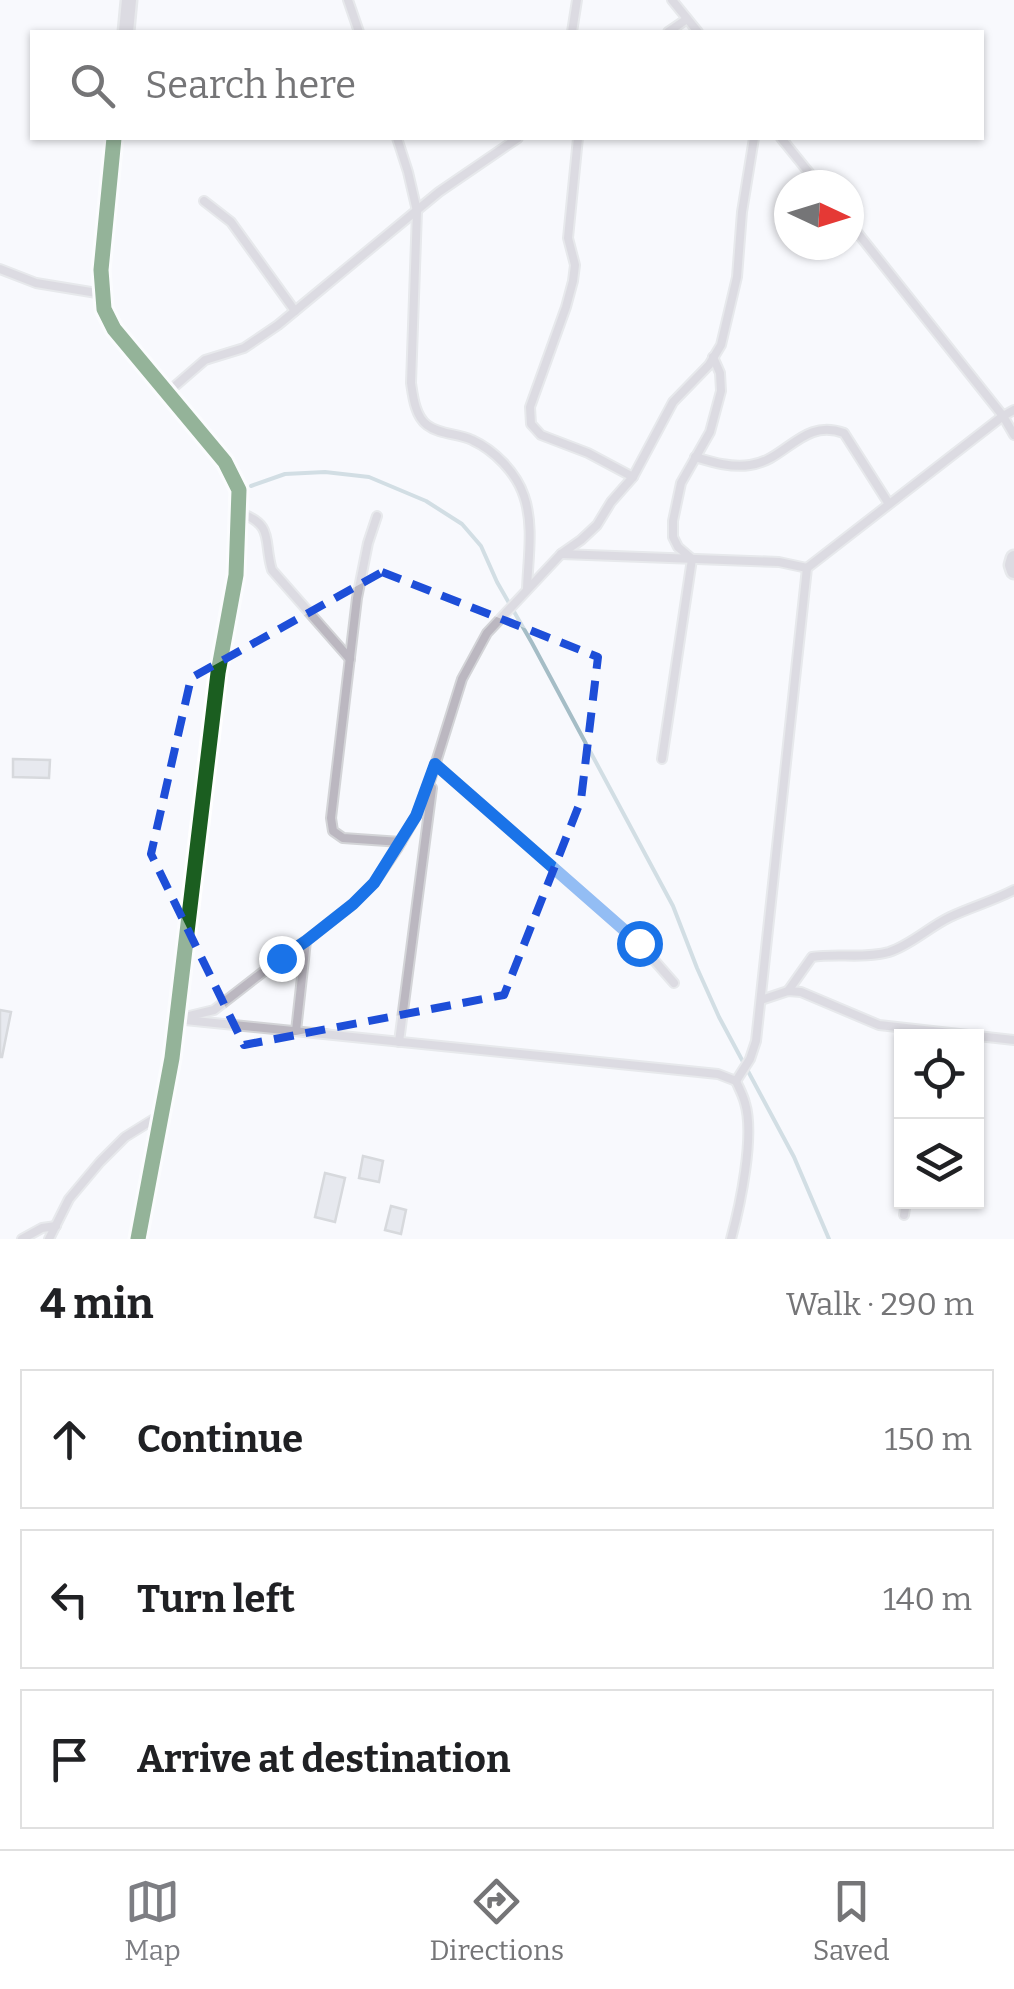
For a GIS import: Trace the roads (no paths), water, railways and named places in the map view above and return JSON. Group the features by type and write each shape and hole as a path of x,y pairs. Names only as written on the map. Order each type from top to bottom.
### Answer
{"street":[{"path":"126,30 129,0"},
{"path":"114,140 100,270 104,310 114,329 225,462 238,490 236,575 218,673 177,1019 138,1239"},
{"path":"1014,558 1014,571"}],"lane":[{"path":"348,0 358,30"},
{"path":"572,30 577,0"},
{"path":"672,0 696,30"},
{"path":"671,30 687,19"},
{"path":"397,140 417,210 411,382 414,403 425,424 470,439 493,452 514,475 530,524 527,590"},
{"path":"167,393 205,360 244,348 294,312 417,210 515,140"},
{"path":"578,140 568,238 575,265 573,281 530,407 532,424 541,435 588,453 633,477"},
{"path":"177,1019 214,1010 353,904 374,883 401,842 416,816 462,679 487,633 561,554 597,525 633,477 673,402 709,365 720,345 737,277 754,140"},
{"path":"784,140 807,170"},
{"path":"204,200 231,222 294,312"},
{"path":"864,241 1014,435"},
{"path":"0,269 36,284 102,294"},
{"path":"692,559 678,547 673,522 680,483 710,432 720,391 720,374 713,357"},
{"path":"730,1239 748,1141 746,1104 739,1077 756,1041 807,568 1014,410"},
{"path":"694,457 718,464 752,465 803,436 831,428 844,433 889,504"},
{"path":"238,513 256,518 266,532 272,570 350,659"},
{"path":"378,516 362,571 331,818 333,830 343,838 401,842"},
{"path":"561,554 779,562 807,568"},
{"path":"662,759 692,559"},
{"path":"435,764 639,943 674,984"},
{"path":"399,1042 435,764"},
{"path":"788,992 812,957 886,953 946,919 1014,890"},
{"path":"296,1031 306,941"},
{"path":"761,1000 801,992 879,1025 898,1029"},
{"path":"177,1019 739,1077"},
{"path":"984,1038 1014,1040"},
{"path":"50,1239 69,1199 112,1150 162,1114"},
{"path":"904,1215 905,1209"},
{"path":"22,1239 42,1228 56,1226"}],"waterway":[{"path":"251,486 285,474 325,472 369,477 426,501 462,524 481,546 673,906 719,1017 794,1157 829,1239"}]}
